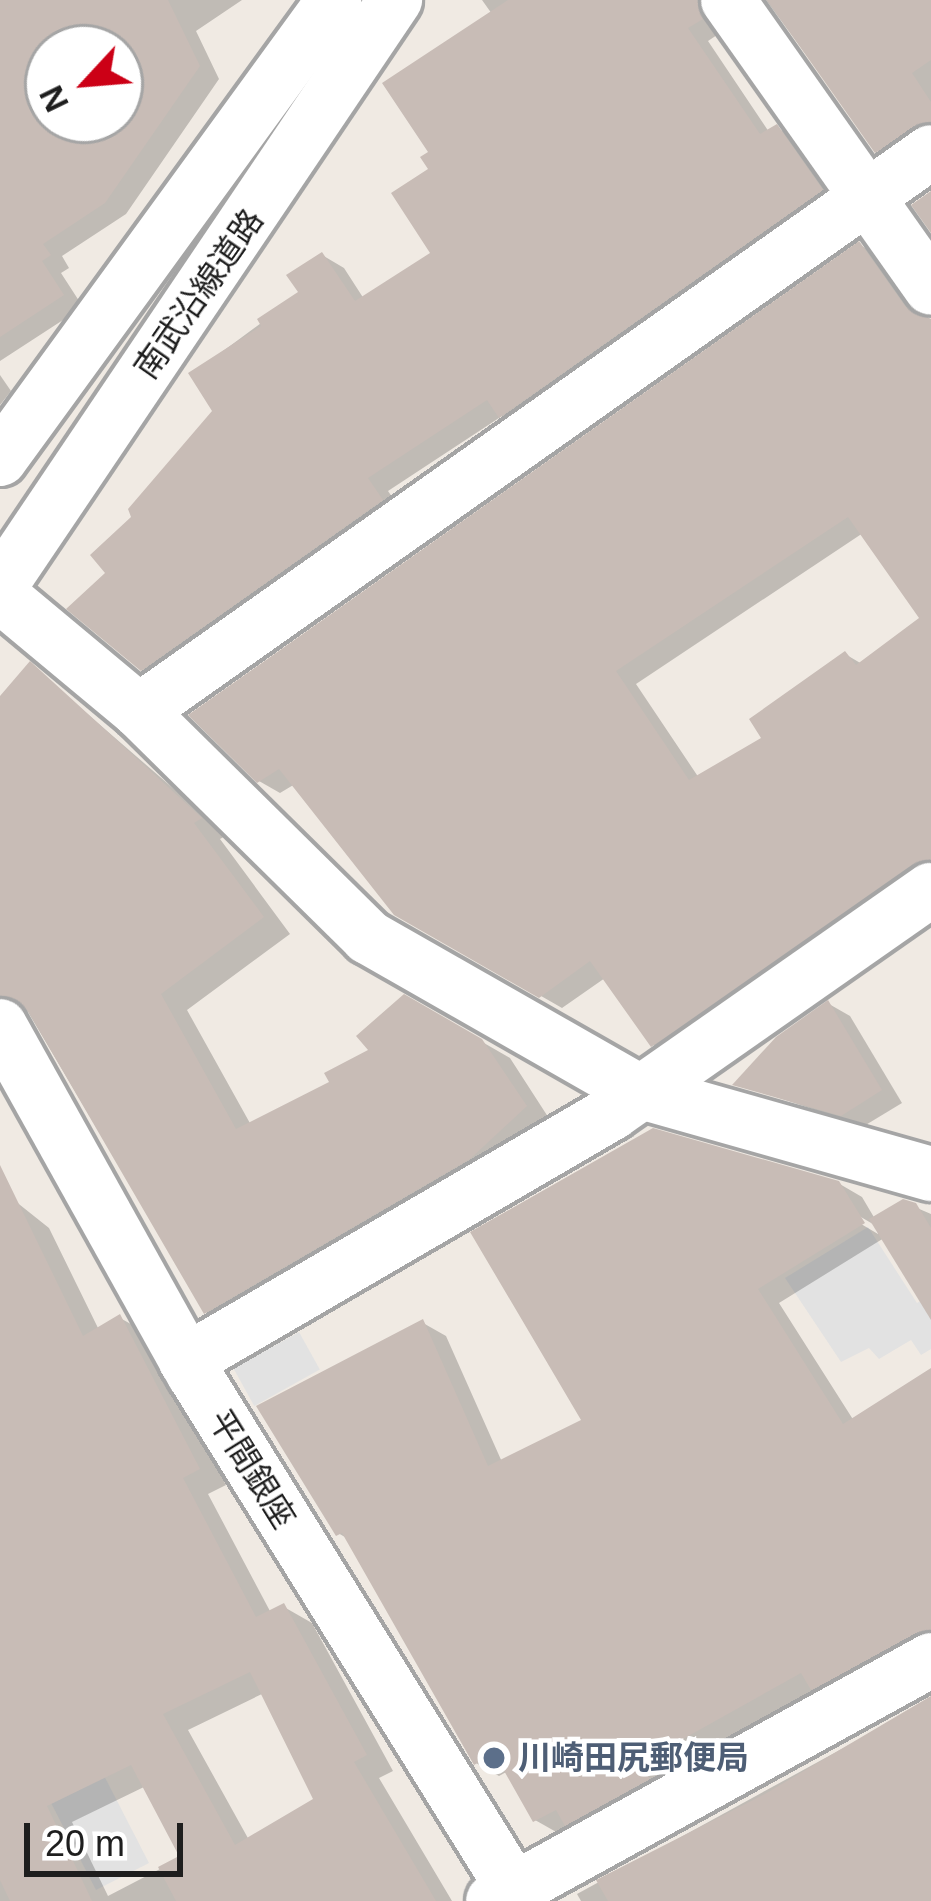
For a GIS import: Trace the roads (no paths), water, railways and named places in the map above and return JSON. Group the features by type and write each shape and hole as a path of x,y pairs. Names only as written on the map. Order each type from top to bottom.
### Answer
{"street":[{"name":"南武沿線道路","path":"0,459 334,0"},
{"name":"南武沿線道路","path":"0,591 395,0"},
{"path":"728,0 931,288"},
{"path":"140,712 931,152"},
{"path":"0,591 140,712 368,937 638,1091 931,1174"},
{"path":"187,1361 638,1091 931,890"},
{"name":"平間銀座","path":"0,1026 187,1361 509,1897"},
{"path":"509,1897 931,1660"}],"place":[{"name":"川崎田尻郵便局","path":"494,1758"}]}
